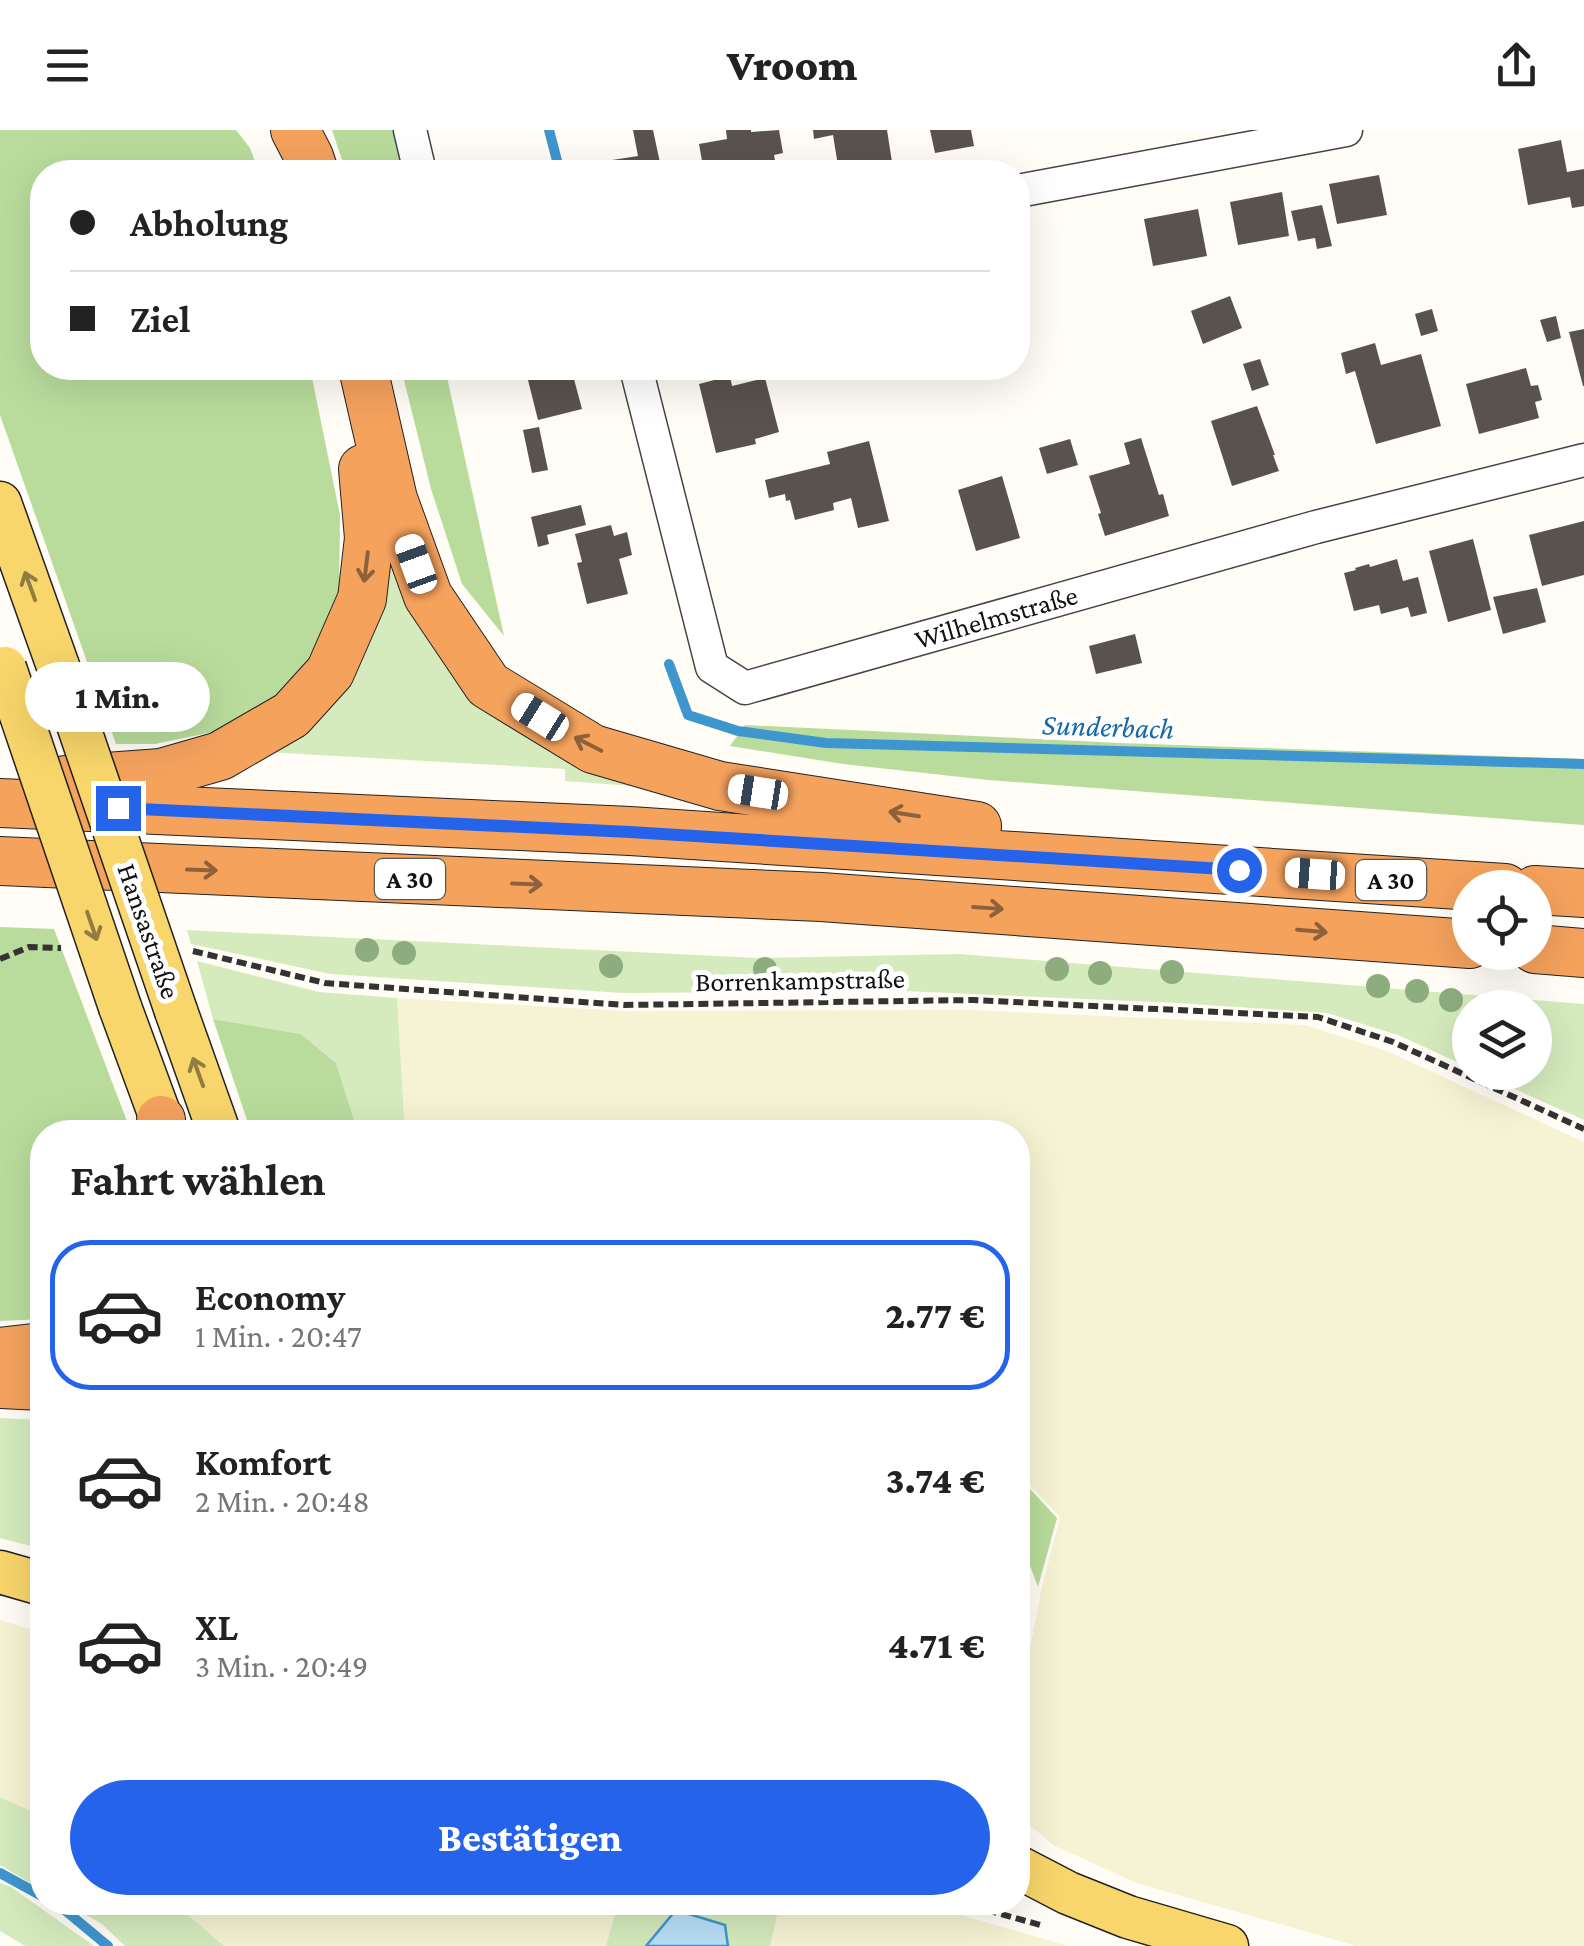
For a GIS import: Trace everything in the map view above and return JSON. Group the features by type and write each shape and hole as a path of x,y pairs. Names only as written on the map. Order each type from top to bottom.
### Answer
{"highway":[{"path":"272,130 286,160"},
{"path":"294,130 310,160"},
{"path":"0,784 161,774 220,756 291,715 330,672 362,599 370,538 359,441 345,380"},
{"path":"366,380 393,499 428,596 488,685 593,749 720,786 1277,872"},
{"name":"A 30","path":"0,803 630,832 1452,884"},
{"name":"A 30","path":"0,861 821,897 1452,943"},
{"path":"1552,891 1584,893"},
{"path":"1552,950 1584,953"},
{"path":"0,1355 30,1349"},
{"path":"0,1355 30,1359"},
{"path":"0,1384 30,1385"}],"main road":[{"name":"Hansastraße","path":"0,503 215,1120"},
{"name":"Hansastraße","path":"2,660 160,1120"},
{"path":"0,1572 30,1581"},
{"path":"1030,1874 1128,1917 1227,1946"}],"street":[{"path":"410,130 417,160"},
{"path":"1030,189 1346,130"},
{"name":"Wilhelmstraße","path":"639,380 712,666 745,688 1316,527 1584,460"}],"path":[{"path":"0,959 29,947 67,948"},
{"name":"Borrenkampstraße","path":"179,951 198,951 325,982 624,1005 972,1000 1318,1017 1393,1042 1584,1128"},
{"path":"1004,1915 1058,1930"}],"shaded area":[{"path":"397,998 624,1011 972,1010 1305,1025 1387,1051 1452,1081 1452,1090 1471,1090 1584,1142 1584,1946 1356,1946 1136,1883 1053,1845 1030,1825 1030,1649 1060,1517 1030,1486 1030,1120 404,1120"},
{"path":"0,1620 30,1629 30,1811 0,1797"},
{"path":"188,1915 615,1915 606,1946 224,1946"},
{"path":"777,1915 961,1915 1069,1946 770,1946"}],"green space":[{"path":"0,130 236,130 254,160 30,160 30,380 312,380 340,515 339,594 308,663 272,702 213,732 155,744 116,744 0,415"},
{"path":"332,130 393,130 399,160 342,160"},
{"path":"404,380 448,380 504,636 462,584 431,489"},
{"path":"384,546 416,604 661,788 565,781 565,769 267,752"},
{"path":"745,725 1584,759 1584,825 988,780 843,764 730,746"},
{"path":"0,927 54,929 126,1120 30,1120 30,1320 0,1321"},
{"path":"187,930 757,958 960,954 1452,993 1452,1060 1398,1035 1327,1013 903,991 623,993 330,974 191,944"},
{"path":"197,961 319,992 397,998 404,1120 354,1120 336,1063 301,1034 213,1019"},
{"path":"1552,1001 1584,1004 1584,1120 1517,1090 1552,1090"},
{"path":"213,1019 301,1034 336,1063 354,1120 247,1120"},
{"path":"0,1418 30,1419 30,1546 0,1538"},
{"path":"1030,1489 1057,1518 1038,1587 1030,1565"},
{"path":"0,1797 30,1811 30,1883 0,1865"},
{"path":"0,1883 30,1901 30,1915 50,1915 94,1946 25,1946 0,1931"},
{"path":"86,1915 188,1915 224,1946 125,1946"},
{"path":"615,1915 777,1915 770,1946 606,1946"}],"water":[{"path":"672,1915 692,1915 725,1925 728,1946 646,1946"}],"building":[{"path":"633,130 653,130 659,160 612,160 638,156"},
{"path":"726,130 779,130 783,153 774,155 775,160 702,160 699,144 727,139"},
{"path":"813,130 887,130 892,160 837,160 833,135 814,139"},
{"path":"930,130 971,130 974,146 935,153"},
{"path":"1561,140 1567,172 1584,169 1584,206 1572,208 1570,197 1528,205 1518,149"},
{"path":"1379,175 1387,215 1337,224 1329,184"},
{"path":"1282,192 1289,236 1238,245 1230,202"},
{"path":"1322,205 1332,246 1317,249 1315,238 1298,241 1291,211"},
{"path":"1198,209 1207,256 1153,266 1144,219"},
{"path":"1230,296 1242,328 1203,344 1191,311"},
{"path":"1432,309 1438,331 1421,336 1415,314"},
{"path":"1556,316 1561,338 1547,342 1540,320"},
{"path":"1584,329 1584,386 1583,386 1569,332"},
{"path":"1375,343 1381,365 1421,354 1441,426 1376,444 1355,371 1346,374 1341,353"},
{"path":"1260,359 1269,385 1252,391 1243,364"},
{"path":"1526,368 1531,386 1538,385 1542,400 1535,402 1539,418 1479,434 1466,384"},
{"path":"528,380 574,380 582,409 538,420"},
{"path":"731,380 732,386 766,380 779,432 755,439 756,444 716,453 699,384"},
{"path":"1257,406 1279,471 1232,486 1211,421"},
{"path":"539,427 548,470 532,473 523,430"},
{"path":"1141,438 1169,516 1105,536 1089,476 1130,464 1124,443"},
{"path":"1070,439 1078,465 1047,474 1039,448"},
{"path":"869,441 889,521 858,528 851,498 833,503 834,510 795,520 785,494 769,498 765,480 830,464 827,452"},
{"path":"1002,476 1020,538 976,551 958,490"},
{"path":"581,505 586,525 547,535 549,544 538,547 531,517"},
{"path":"1584,521 1584,575 1542,586 1529,535"},
{"path":"611,525 614,536 627,532 632,555 619,559 628,594 587,604 575,534"},
{"path":"1473,539 1491,610 1448,622 1429,551"},
{"path":"1397,559 1403,581 1418,577 1427,613 1411,617 1408,607 1381,614 1379,605 1354,611 1344,573"},
{"path":"1537,588 1546,622 1503,634 1493,597"},
{"path":"1135,634 1142,663 1096,674 1089,646"}],"waterway":[{"name":"Sunderbach","path":"549,130 557,160"},
{"name":"Sunderbach","path":"669,664 688,715 738,731 826,743 1584,764"},
{"path":"0,1873 30,1889"},
{"path":"71,1915 108,1946"}],"route":[{"path":"118,808 630,832 1239,870"}]}
